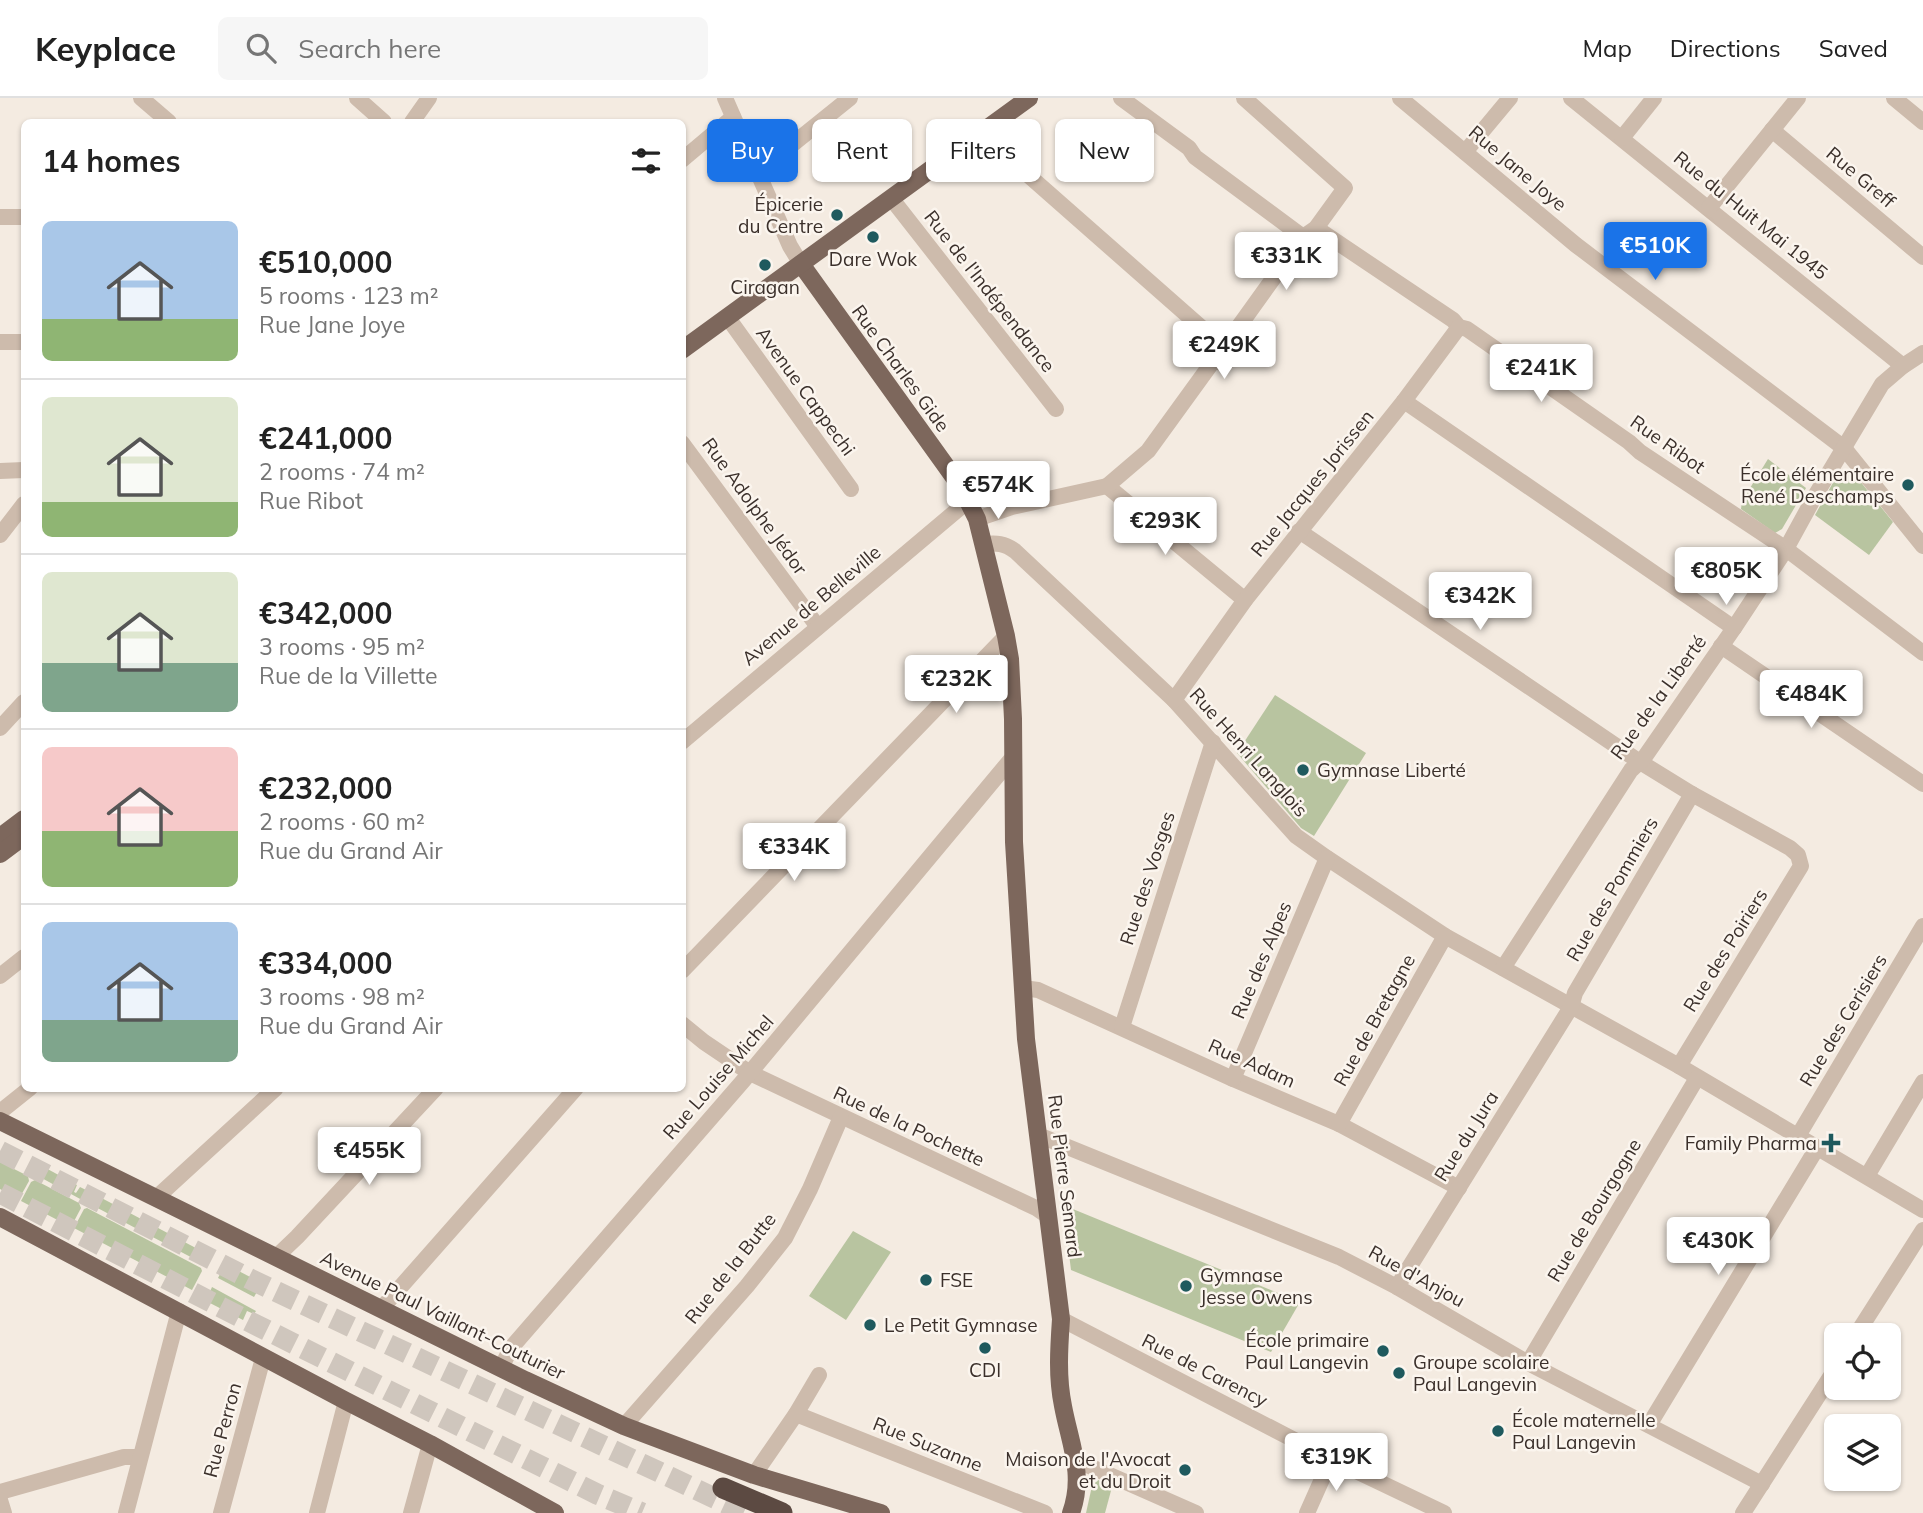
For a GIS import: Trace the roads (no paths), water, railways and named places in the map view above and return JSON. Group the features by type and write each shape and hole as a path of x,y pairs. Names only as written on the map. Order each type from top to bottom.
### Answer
{"highway":[{"path":"723,1488 782,1513"}],"main road":[{"path":"1001,119 1029,98"},
{"path":"686,347 926,173"},
{"name":"Rue Charles Gide","path":"801,264 945,465 990,543 1012,688 1014,842"},
{"path":"0,836 21,821"},
{"path":"0,854 21,838"},
{"name":"Rue Pierre Semard","path":"1014,842 1026,1039 1061,1319 1059,1373 1063,1405 1077,1463 1078,1477 1071,1513"},
{"name":"Avenue Paul Vaillant-Couturier","path":"0,1121 624,1426 754,1475 881,1513"},
{"path":"0,1217 430,1444 546,1511"}],"street":[{"path":"141,98 166,119"},
{"path":"357,98 381,119"},
{"path":"414,119 429,98"},
{"name":"Rue Charles Gide","path":"725,98 733,117"},
{"path":"798,140 850,98"},
{"name":"Rue Ribot","path":"1122,98 1189,148 1195,157 1453,320 1459,327 1640,452 1721,507 1729,509 1923,653"},
{"path":"1037,182 1203,329 1208,339 1209,354 1214,360 1222,363 1231,360 1237,353 1237,329 1345,188 1244,98"},
{"name":"Rue Jane Joye","path":"1400,98 1576,245 1844,448 1923,546"},
{"path":"1465,152 1510,98"},
{"name":"Rue du Huit Mai 1945","path":"1571,98 1903,366"},
{"path":"1622,138 1654,98"},
{"path":"1709,208 1798,98"},
{"path":"1894,98 1923,122"},
{"path":"686,157 733,117"},
{"name":"Rue Greff","path":"1772,130 1923,257"},
{"name":"Rue Charles Gide","path":"762,182 790,246 801,264"},
{"name":"Rue de l'Indépendance","path":"891,198 1056,409"},
{"path":"0,218 21,217"},
{"name":"Avenue Cappechi","path":"728,318 851,489"},
{"name":"Rue Jacques Jorissen","path":"1174,700 1245,600 1404,401 1459,327"},
{"path":"0,342 21,342"},
{"name":"Rue de la Liberté","path":"1503,968 1631,771 1734,628 1786,549 1882,384 1923,353"},
{"path":"977,519 1003,510 1107,486 1148,451 1214,360"},
{"path":"1404,401 1734,628"},
{"name":"Rue Adolphe Jédor","path":"686,448 818,627"},
{"path":"0,471 21,470"},
{"path":"1107,486 1245,600"},
{"name":"Avenue de Belleville","path":"686,739 968,501"},
{"path":"0,535 21,508"},
{"path":"990,543 1003,510"},
{"path":"1299,531 1640,762 1692,794"},
{"name":"Rue Henri Langlois","path":"990,543 1007,545 1016,551 1174,700 1296,835 1327,858 1445,936 1679,1066 1923,1210"},
{"path":"686,967 1006,636"},
{"path":"1721,646 1923,783"},
{"path":"0,728 21,705"},
{"name":"Rue des Vosges","path":"1122,1027 1213,741"},
{"name":"Rue Louise Michel","path":"501,1368 511,1348 750,1073 1013,757"},
{"name":"Rue des Poiriers","path":"1679,1066 1801,866 1798,855 1790,848 1692,794"},
{"name":"Rue des Pommiers","path":"1571,1007 1575,993 1692,794"},
{"name":"Rue des Alpes","path":"1233,1079 1327,858"},
{"name":"Rue des Cerisiers","path":"1798,1136 1923,926"},
{"name":"Rue de Bretagne","path":"1339,1124 1445,936"},
{"path":"0,976 21,959"},
{"name":"Rue Adam","path":"1023,988 1038,990 1339,1124 1459,1188"},
{"name":"Rue du Jura","path":"1397,1287 1571,1007"},
{"name":"Rue de la Pochette","path":"686,1027 750,1073 1036,1208 1049,1217"},
{"name":"Rue de Bourgogne","path":"1528,1363 1697,1077"},
{"path":"1867,1175 1923,1082"},
{"path":"0,1112 25,1092"},
{"path":"156,1198 272,1092"},
{"path":"276,1256 432,1092"},
{"path":"382,1308 572,1092"},
{"name":"Rue de la Butte","path":"624,1426 747,1286 785,1238 810,1189 841,1117"},
{"name":"Rue d'Anjou","path":"1038,1135 1339,1257 1397,1287 1528,1363 1762,1484"},
{"path":"1649,1425 1817,1148"},
{"path":"1864,1323 1923,1230"},
{"path":"126,1513 179,1311"},
{"name":"Rue de Carency","path":"1061,1319 1331,1459 1444,1513"},
{"name":"Rue Perron","path":"221,1513 264,1358"},
{"path":"754,1475 819,1375"},
{"path":"1744,1513 1824,1387"},
{"path":"317,1513 345,1401"},
{"name":"Rue Suzanne","path":"796,1414 1045,1513"},
{"path":"411,1513 430,1444"},
{"path":"0,1492 124,1457 140,1457"},
{"path":"1307,1513 1331,1459"},
{"path":"1077,1463 1196,1513"},
{"path":"0,1500 4,1513"}],"tunnel":[{"path":"0,1151 252,1280 746,1513"},
{"path":"0,1193 242,1318 597,1494 642,1513"}],"place":[{"name":"Épicerie du Centre","path":"837,215"},
{"name":"Dare Wok","path":"873,237"},
{"name":"Ciragan","path":"765,265"},
{"name":"École élémentaire René Deschamps","path":"1908,485"},
{"name":"Gymnase Liberté","path":"1303,770"},
{"name":"Family Pharma","path":"1831,1143"},
{"name":"FSE","path":"926,1280"},
{"name":"Gymnase Jesse Owens","path":"1186,1286"},
{"name":"Le Petit Gymnase","path":"870,1325"},
{"name":"CDI","path":"985,1348"},
{"name":"École primaire Paul Langevin","path":"1383,1351"},
{"name":"Groupe scolaire Paul Langevin","path":"1399,1373"},
{"name":"École maternelle Paul Langevin","path":"1498,1431"},
{"name":"Maison de l'Avocat et du Droit","path":"1185,1470"}]}
